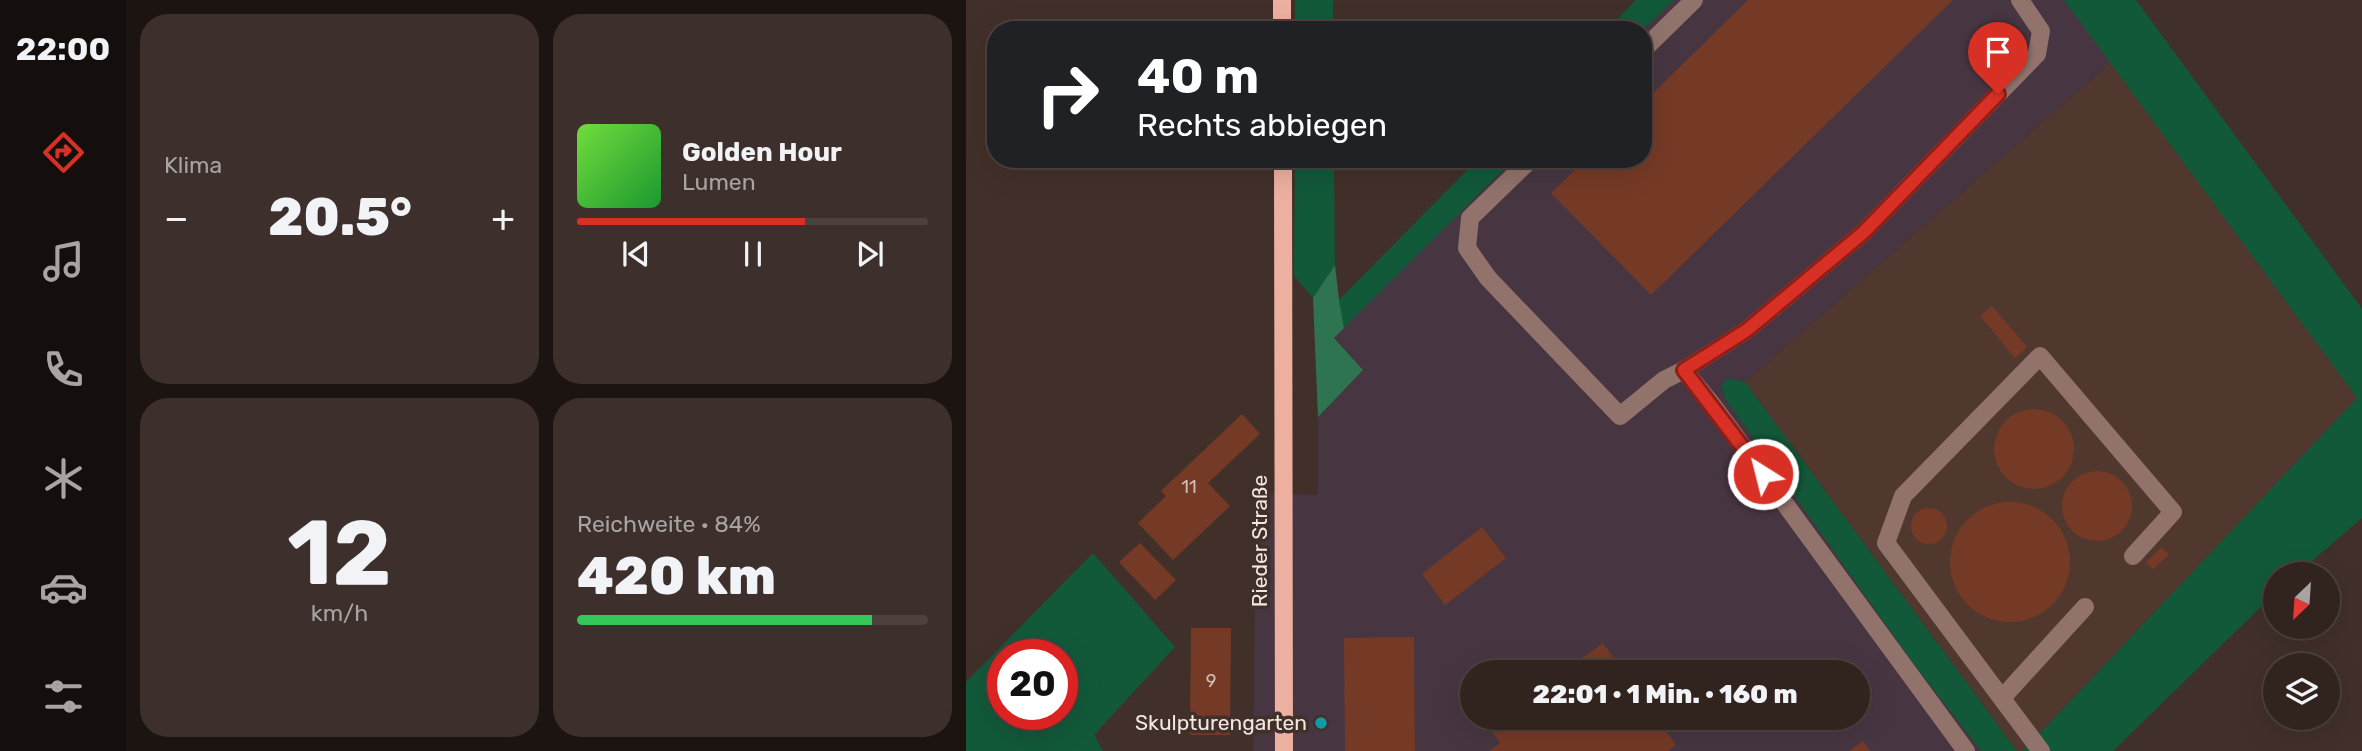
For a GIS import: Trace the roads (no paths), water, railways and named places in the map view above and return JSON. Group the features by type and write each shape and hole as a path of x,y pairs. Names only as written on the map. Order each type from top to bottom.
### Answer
{"main road":[{"path":"1282,0 1282,21"},
{"name":"Rieder Straße","path":"1283,168 1284,751"}],"lane":[{"path":"1652,41 1694,0"},
{"path":"1522,168 1470,218 1467,248 1488,278 1620,416 1664,380 1747,330 1864,232 2036,54 2041,30 2020,0"},
{"path":"2041,751 1886,543 1903,496 2040,356 2173,512 2133,556"},
{"path":"1684,370 1714,407 1966,751"},
{"path":"2003,697 2085,607"}],"place":[{"name":"Skulpturengarten","path":"1321,723"}]}
